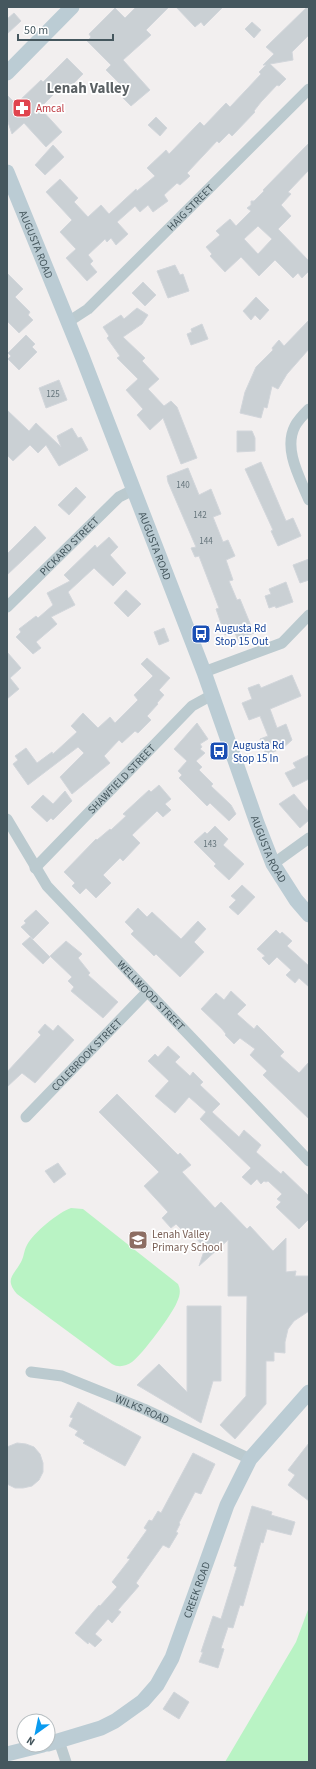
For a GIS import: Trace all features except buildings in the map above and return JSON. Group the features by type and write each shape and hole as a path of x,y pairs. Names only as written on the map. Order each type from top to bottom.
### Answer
{"main road":[{"path":"7,73 72,7"},
{"name":"AUGUSTA ROAD","path":"7,172 68,322 204,672 273,864 296,900 309,915"},
{"name":"CREEK ROAD","path":"56,1741 101,1728 115,1721 143,1701 160,1681 172,1658 226,1505 250,1459 309,1392"}],"street":[{"name":"HAIG STREET","path":"68,322 88,310 309,90"},
{"path":"309,409 295,425 291,446 293,458 309,500"},
{"name":"PICKARD STREET","path":"7,607 118,497 133,490"},
{"path":"204,672 282,643 309,615"},
{"name":"SHAWFIELD STREET","path":"35,868 192,706 212,695"},
{"name":"WELLWOOD STREET","path":"7,819 47,886 309,1161"},
{"path":"273,864 288,855 309,838"},
{"name":"COLEBROOK STREET","path":"26,1117 147,992"},
{"name":"WILKS ROAD","path":"31,1372 62,1376 144,1409 250,1459"},
{"path":"56,1747 66,1762"}],"green space":[{"path":"71,1208 83,1209 178,1284 180,1288 178,1300 164,1324 137,1358 125,1365 117,1366 112,1364 17,1294 11,1284 12,1277 22,1260 30,1240 47,1224"},
{"path":"309,1607 309,1762 225,1762 296,1642"}],"place":[{"name":"Amcal","path":"22,108"},
{"name":"Augusta Rd Stop 15 Out","path":"201,634"},
{"name":"Augusta Rd Stop 15 In","path":"219,751"},
{"name":"Lenah Valley Primary School","path":"138,1240"}],"district":[{"name":"Lenah Valley","path":"88,88"}]}
